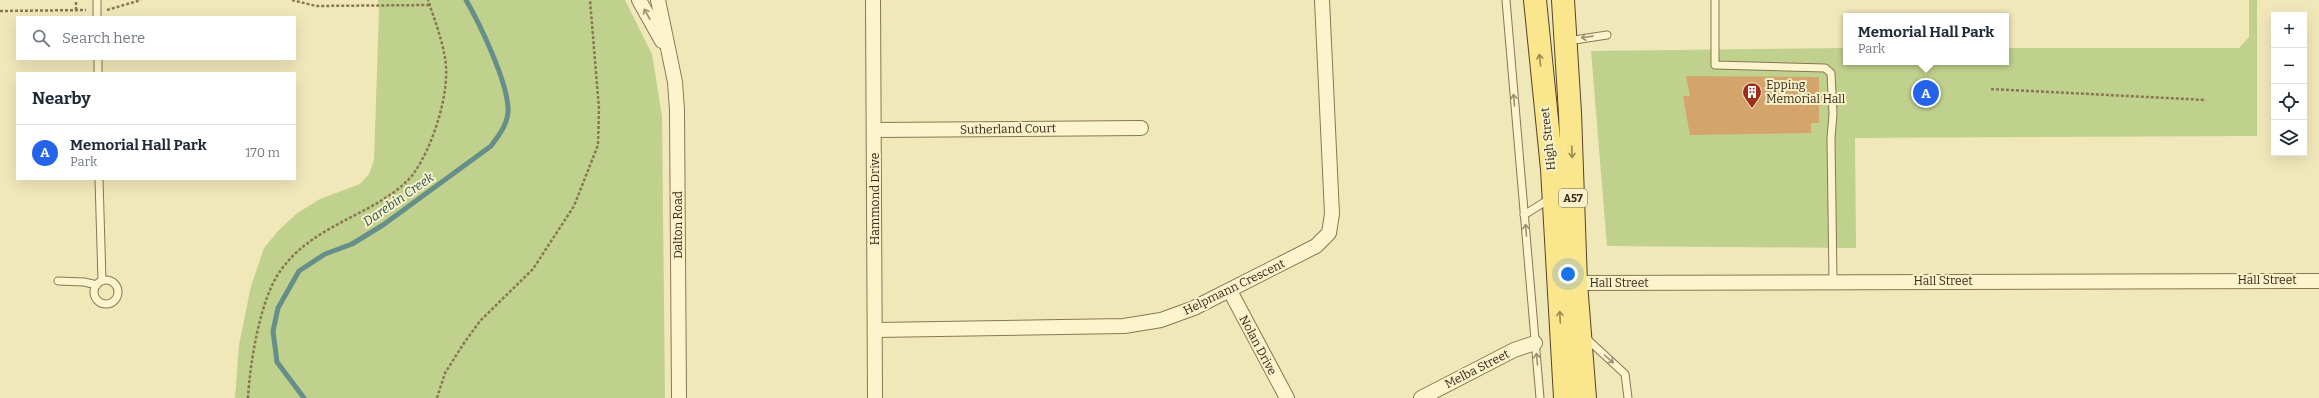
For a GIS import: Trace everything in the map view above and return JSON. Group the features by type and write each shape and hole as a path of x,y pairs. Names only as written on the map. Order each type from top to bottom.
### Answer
{"main road":[{"name":"High Street","path":"1535,0 1552,169 1565,398"},
{"name":"High Street","path":"1563,0 1576,283 1585,398"}],"street":[{"name":"Dalton Road","path":"639,0 669,53"},
{"name":"Dalton Road","path":"658,0 669,53 677,110 679,398"},
{"name":"Hammond Drive","path":"873,0 876,330 875,398"},
{"name":"Helpmann Crescent","path":"876,330 1124,326 1161,320 1194,308 1230,291 1316,246 1329,233 1332,214 1322,0"},
{"name":"Sutherland Court","path":"874,130 1141,128"},
{"name":"Hall Street","path":"1576,283 2316,280"},
{"name":"Nolan Drive","path":"1230,291 1287,398"},
{"name":"Melba Street","path":"1421,398 1514,350 1535,343"}],"lane":[{"path":"97,0 97,16"},
{"path":"1506,0 1540,398"},
{"path":"1715,0 1715,66 1825,68 1831,72 1833,114 1831,138 1833,281"},
{"path":"1566,41 1607,35"},
{"path":"98,60 98,72"},
{"path":"58,281 99,283 100,180"},
{"path":"1524,215 1553,197"},
{"path":"1580,333 1625,374 1628,398"}],"path":[{"path":"0,11 76,10 76,0"},
{"path":"292,0 316,6 429,5"},
{"path":"248,398 254,347 269,293 280,270 296,253 316,237 398,190 413,174 425,155 433,134 446,86 446,59 428,0"},
{"path":"437,398 445,373 464,343 480,321 533,269 574,206 598,145 599,109 590,0"},
{"path":"1991,89 2206,100"}],"green space":[{"path":"378,0 625,0 652,54 662,116 665,398 235,398 239,345 251,286 264,248 278,231 296,214 320,199 360,184 369,174 374,160 379,12"},
{"path":"2249,0 2257,0 2257,136 1855,138 1856,248 1607,246 1591,51 1843,48 1843,65 2009,65 2009,48 2239,48 2249,37"}],"building":[{"name":"Epping Memorial Hall","path":"1686,76 1819,77 1819,123 1811,123 1811,133 1690,135 1683,96 1690,96"}],"waterway":[{"name":"Darebin Creek","path":"304,398 277,362 273,331 278,308 299,271 325,254 352,244 383,225 491,146 505,124 508,108 503,83 492,53 466,0"}],"place":[{"name":"Memorial Hall Park","path":"1926,93"},
{"name":"Epping Memorial Hall","path":"1752,109"}]}
